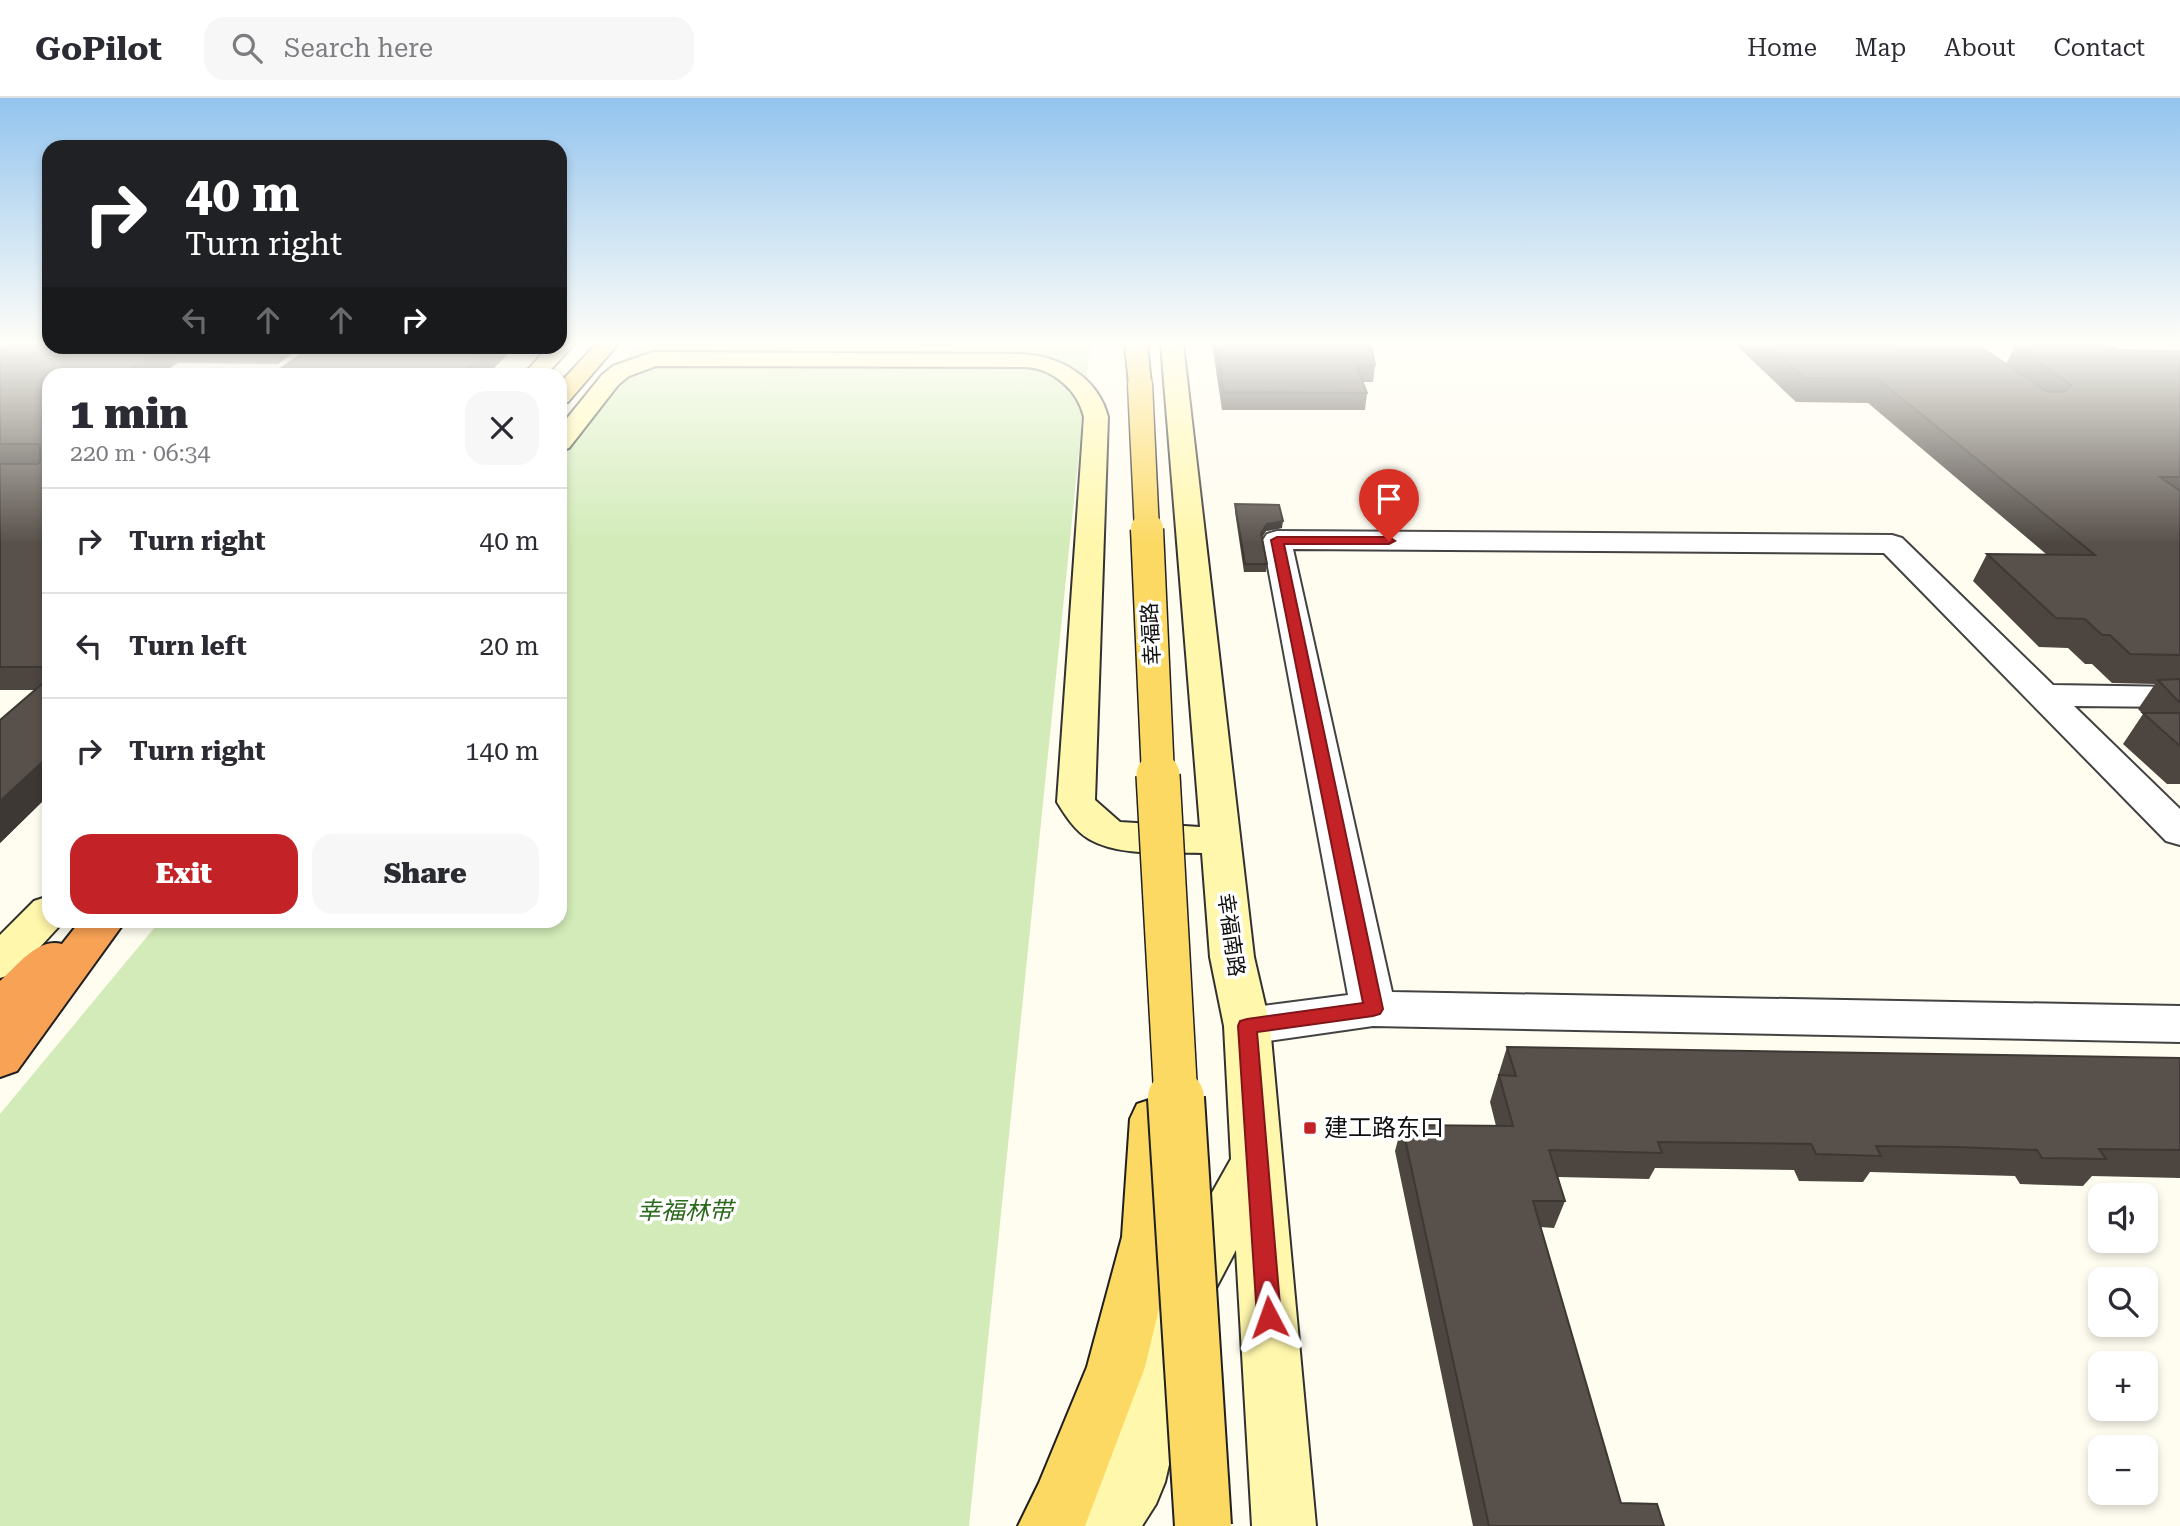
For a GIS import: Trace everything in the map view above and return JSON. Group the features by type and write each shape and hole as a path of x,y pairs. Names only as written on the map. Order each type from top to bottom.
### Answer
{"highway":[{"path":"0,1008 85,928"},
{"path":"0,1058 99,928"}],"main road":[{"path":"567,434 586,411"},
{"path":"1095,411 1076,802 1090,820 1106,832 1139,837 1220,840"},
{"name":"幸福路","path":"1141,411 1165,925"},
{"name":"幸福南路","path":"1178,411 1232,957 1247,1026 1284,1526"},
{"path":"0,962 42,918"},
{"path":"1050,1526 1062,1505 1116,1367 1149,1237 1165,925"},
{"path":"1165,925 1203,1526"},
{"path":"1104,1526 1134,1482 1178,1304 1257,1161"}],"street":[{"path":"1373,1009 1277,540 1892,544 2180,832"},
{"path":"2045,695 2180,697"},
{"path":"1247,1026 1373,1009 2180,1024"}],"green space":[{"name":"幸福林带","path":"582,411 1083,411 969,1526 0,1526 0,1114 154,928 567,928 567,429"}],"building":[{"path":"0,411 42,411 42,667 0,667 0,464 37,464 40,462 40,446 0,444"},
{"path":"1917,411 2180,411 2180,477 2160,477 2180,491 2180,655 2130,654 2110,635 2102,635 2085,619 2056,618 1987,554 2095,555"},
{"path":"1235,504 1279,505 1283,521 1267,524 1261,533 1267,564 1245,564"},
{"path":"2180,679 2180,703 2158,680"},
{"path":"42,684 42,762 0,801 0,720"},
{"path":"2143,713 2180,713 2180,746"},
{"path":"1507,1047 2180,1058 2180,1150 2099,1149 2106,1159 2042,1158 2037,1150 1955,1147 1876,1146 1881,1156 1816,1154 1811,1144 1658,1142 1662,1153 1549,1150 1565,1201 1533,1201 1621,1503 1657,1504 1664,1526 1489,1526 1402,1125 1513,1126 1499,1075 1516,1076"}],"place":[{"name":"建工路东口","path":"1310,1128"}],"route":[{"path":"1269,1317 1247,1026 1373,1009 1277,540 1389,541"}]}
